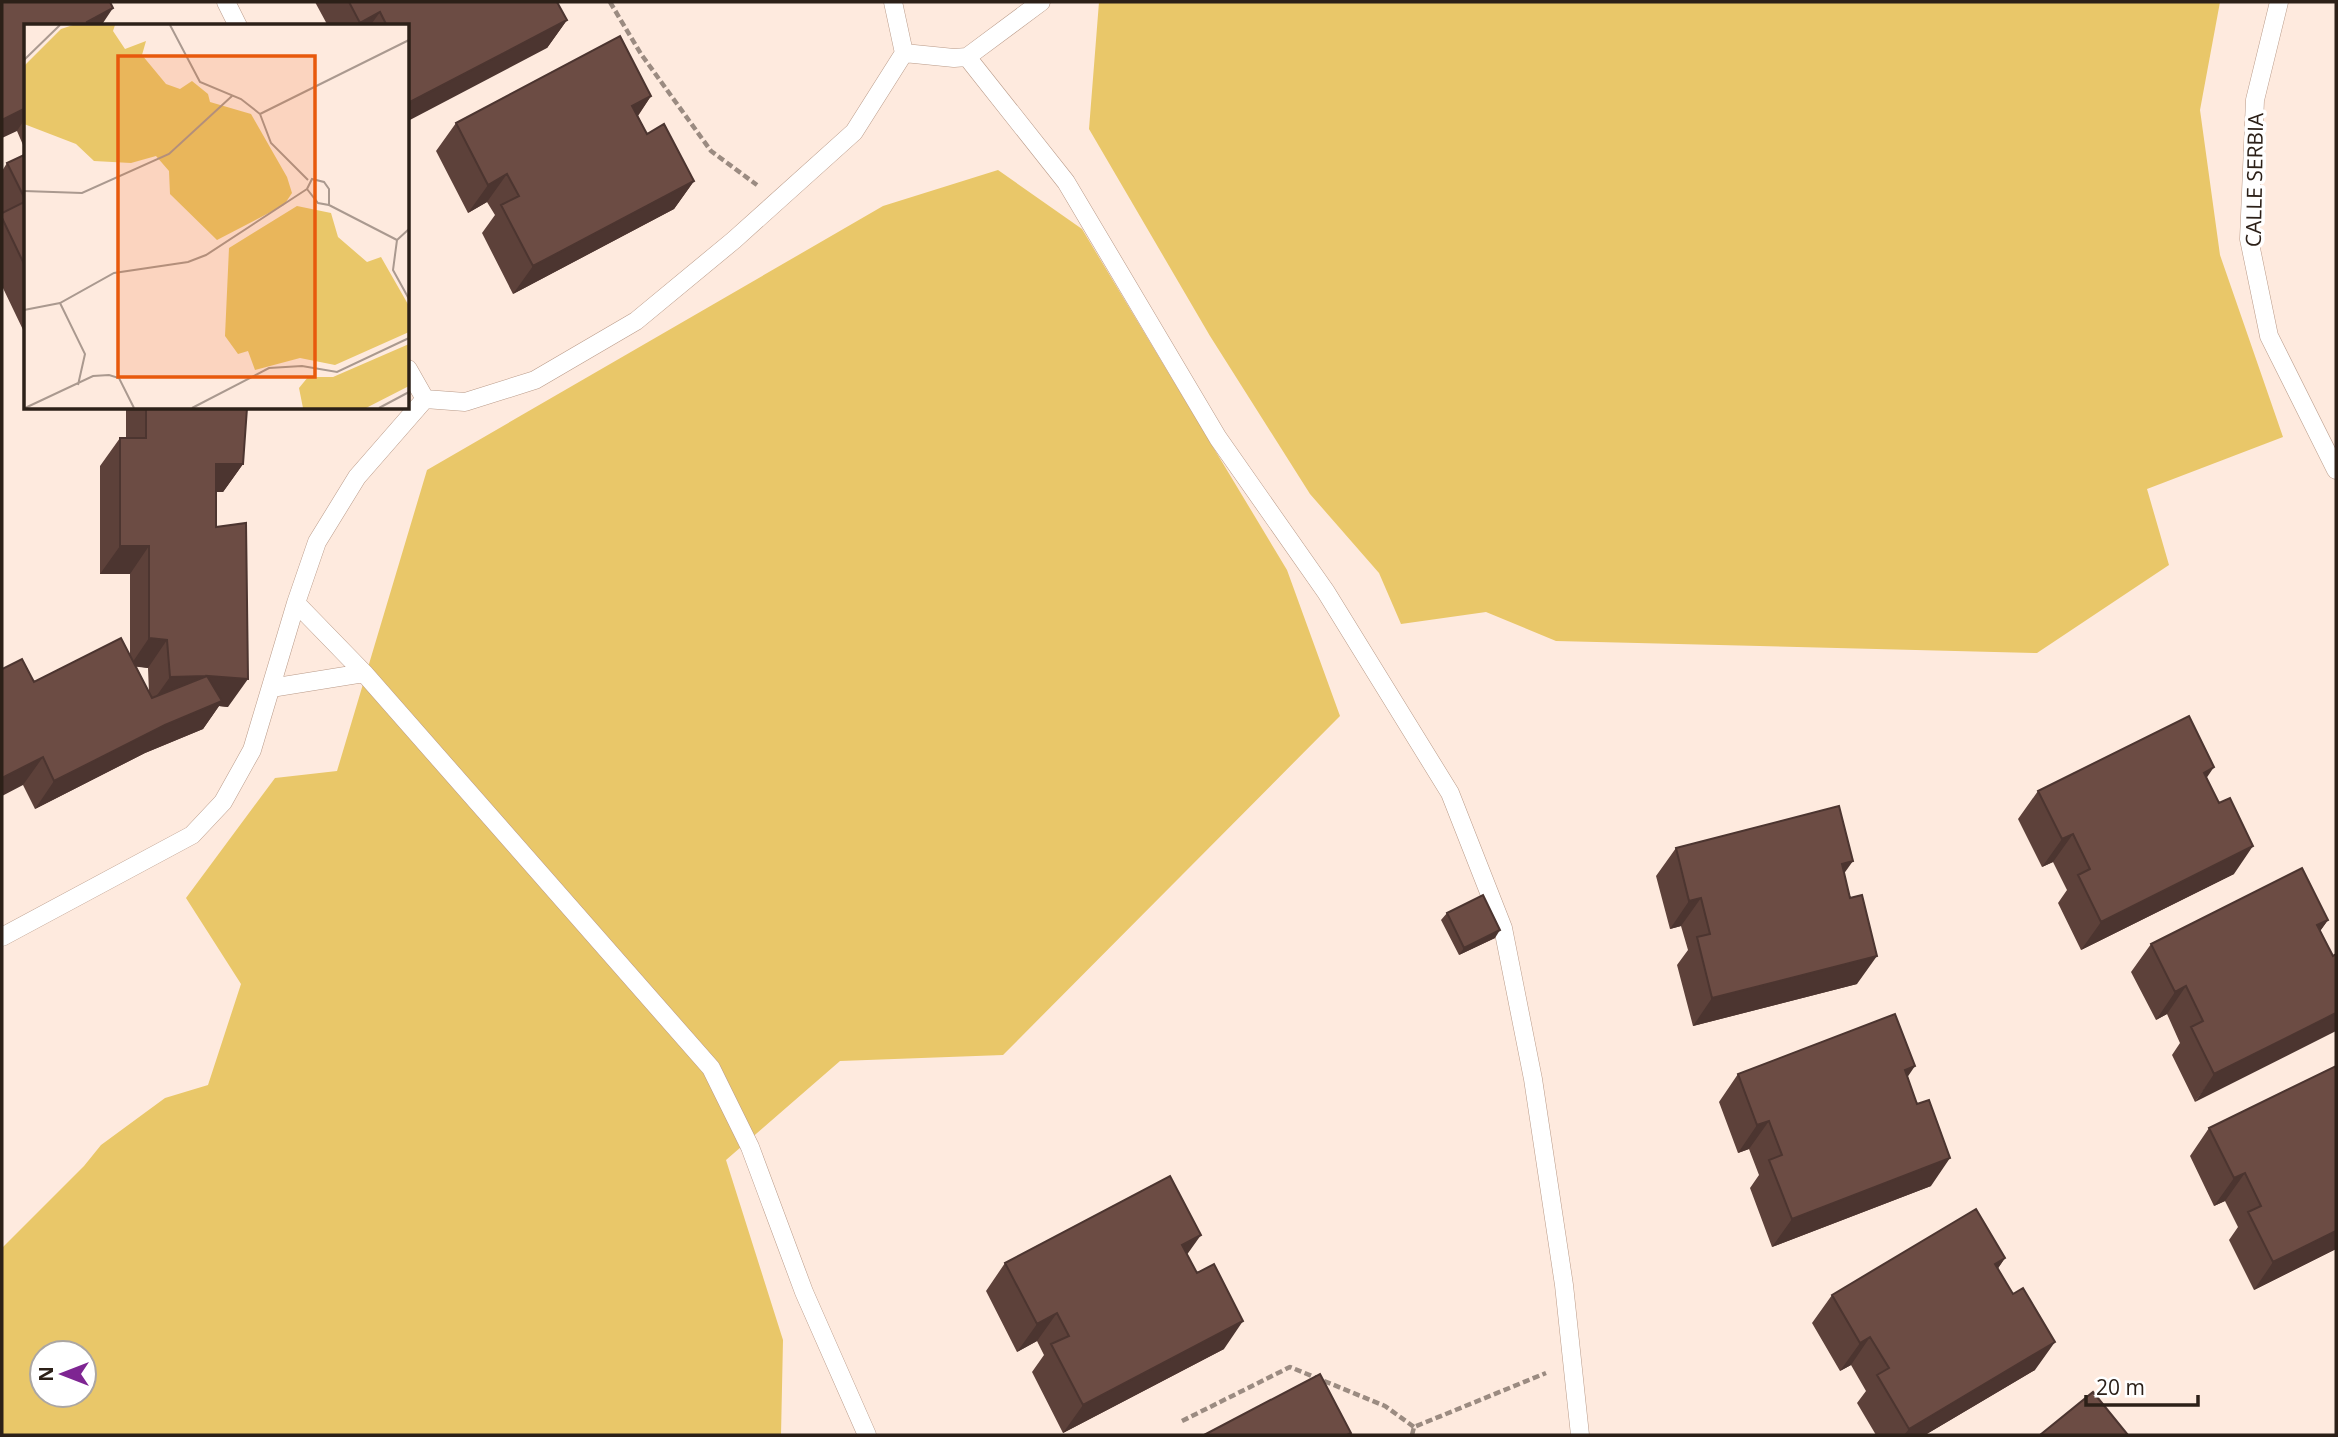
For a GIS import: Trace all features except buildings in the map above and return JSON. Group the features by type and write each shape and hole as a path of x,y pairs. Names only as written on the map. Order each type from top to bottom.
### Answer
{"lane":[{"path":"226,2 237,24"},
{"path":"425,399 465,402 535,380 636,321 734,240 854,132 904,53 894,2"},
{"path":"904,53 967,57 1041,2"},
{"name":"CALLE SERBIA","path":"2279,2 2255,100 2249,239 2269,335 2336,470"},
{"path":"967,57 1066,182 1218,438 1326,592 1450,793 1503,928 1533,1079 1564,1285 1580,1435"},
{"path":"410,373 425,399"},
{"path":"2,937 192,835 223,802 253,750 296,603 317,542 357,477 425,399"},
{"path":"296,603 364,673 711,1068 750,1147 804,1292 867,1435"},
{"path":"271,688 364,673"}],"path":[{"path":"611,2 640,54 711,151 778,200"},
{"path":"1414,1427 1572,1362"},
{"path":"1182,1421 1290,1367 1385,1406 1414,1427"},
{"path":"1412,1435 1414,1427"}],"shaded area":[{"path":"1099,2 2220,2 2200,110 2220,255 2283,437 2147,489 2169,565 2037,653 1556,641 1486,612 1401,624 1379,573 1310,494 1210,336 1089,129"},
{"path":"998,170 1082,229 1287,570 1340,716 1003,1055 840,1061 726,1160 783,1340 781,1435 2,1435 2,1248 84,1166 101,1145 165,1098 208,1085 241,984 186,898 275,778 337,771 427,470 883,206"}]}
